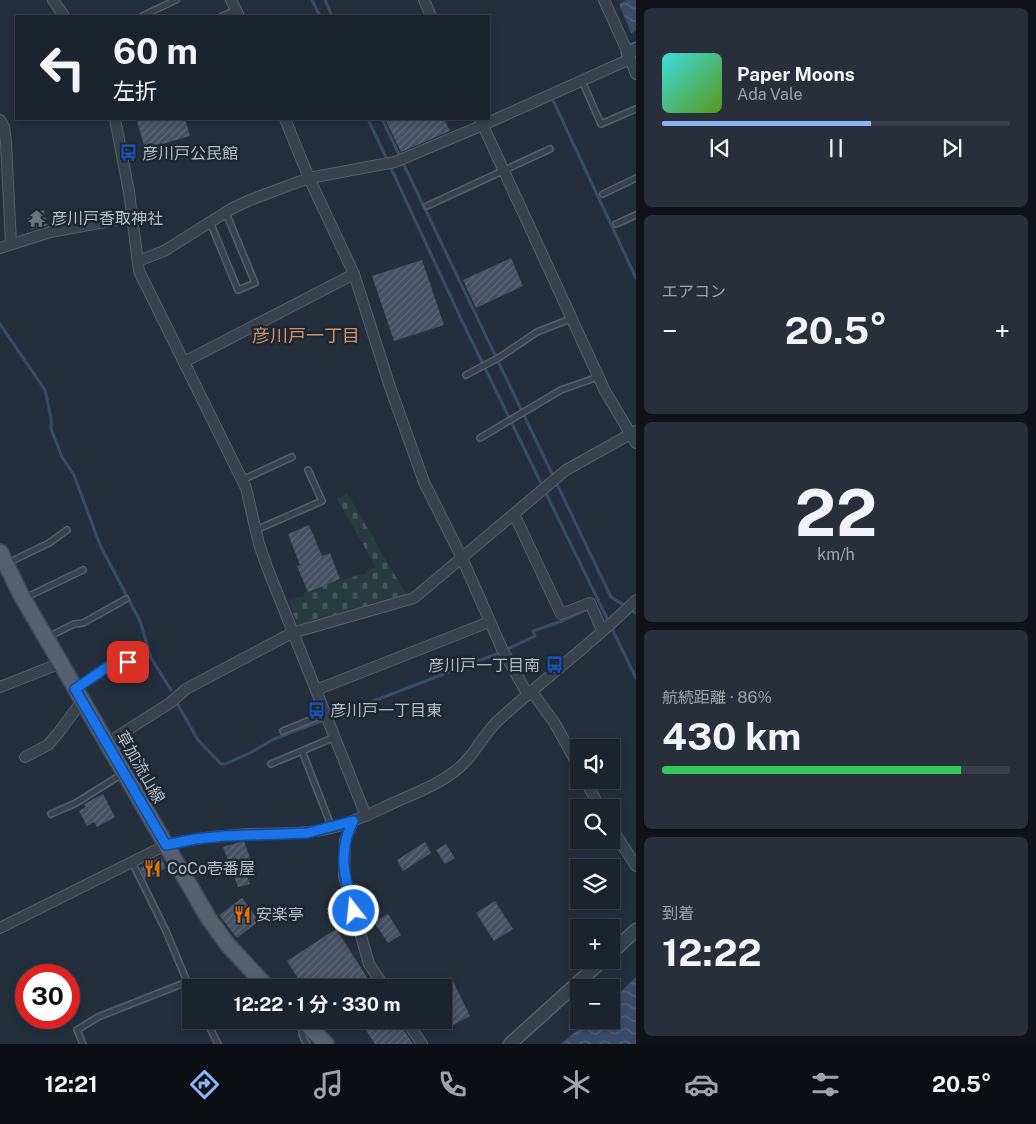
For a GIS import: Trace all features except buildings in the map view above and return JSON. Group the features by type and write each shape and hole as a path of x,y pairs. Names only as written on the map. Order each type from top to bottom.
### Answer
{"main road":[{"name":"草加流山線","path":"3,558 46,638 209,919 228,945 260,979"},
{"path":"312,1029 326,1044"}],"street":[{"path":"53,0 63,15"},
{"path":"231,0 237,13"},
{"path":"424,0 431,15"},
{"path":"604,0 632,56 636,74"},
{"path":"490,119 582,81 632,56"},
{"path":"0,120 4,127 3,143 11,244"},
{"path":"115,120 129,192 140,271 149,293 246,488 267,567 366,816"},
{"path":"285,120 309,178 354,274 390,387 424,482 462,558 502,649 530,694 554,722 570,751"},
{"path":"107,743 170,703 186,689 292,633 414,598 566,470 634,435 605,391 482,122 395,162 309,178 250,200 225,212 164,251 138,261"},
{"path":"0,248 50,232 132,217"},
{"path":"184,362 354,274"},
{"path":"514,514 561,614 590,603 602,630"},
{"path":"0,928 166,845 195,839 249,834 307,833 332,828 366,816 434,784 455,772 466,761 496,722 636,600"},
{"path":"316,690 490,622"},
{"path":"0,687 61,663"},
{"path":"25,756 48,745 59,732 79,695"},
{"path":"353,821 345,841 344,876 369,964 378,979"},
{"path":"620,841 636,866"},
{"path":"620,945 636,930"},
{"path":"510,1044 594,969"},
{"path":"412,1029 422,1044"}],"lane":[{"path":"144,15 176,0"},
{"path":"582,81 601,124 636,109"},
{"path":"427,206 550,149"},
{"path":"603,194 636,178"},
{"path":"210,221 238,290 255,283 225,212"},
{"path":"616,224 636,215"},
{"path":"466,375 500,357 537,332 573,318"},
{"path":"480,438 561,390 599,377"},
{"path":"242,480 292,457"},
{"path":"256,530 322,501 308,470"},
{"path":"3,558 50,543 67,530"},
{"path":"24,599 82,570"},
{"path":"46,638 74,624 83,623 126,599"},
{"path":"79,695 112,664 144,659"},
{"path":"283,731 326,714"},
{"path":"271,764 335,737"},
{"path":"302,751 332,828"},
{"path":"51,814 76,803 124,773"},
{"path":"132,861 166,931 186,979"},
{"path":"83,1044 77,1030 98,1017 182,984"},
{"path":"210,1029 218,1044"},
{"path":"301,1029 303,1038 307,1044"}],"green space":[{"path":"347,493 407,596 301,626 297,624 289,601 304,596 304,593 309,591 309,589 366,573 366,571 376,567 337,499"}],"water":[{"path":"626,0 636,0 636,31 631,33 619,4"},
{"path":"636,977 636,1044 561,1044 578,1029 620,1029 620,992"}],"waterway":[{"path":"312,0 320,15"},
{"path":"325,0 332,15"},
{"path":"552,98 636,278"},
{"path":"368,120 463,323 636,678"},
{"path":"382,120 611,597 636,613"},
{"path":"0,324 45,390 51,418 51,429 62,457 74,475 100,545 140,621 151,658 171,690"},
{"path":"177,703 198,740 221,764 225,764 250,753 274,739 499,653 535,636 533,631 588,609"}],"place":[{"name":"彦川戸公民館","path":"128,153"},
{"name":"彦川戸香取神社","path":"37,218"},
{"name":"彦川戸一丁目南","path":"554,665"},
{"name":"彦川戸一丁目東","path":"316,710"},
{"name":"CoCo壱番屋","path":"153,868"},
{"name":"安楽亭","path":"242,914"}],"district":[{"name":"彦川戸一丁目","path":"306,336"}],"route":[{"path":"128,662 112,664 75,689 166,845 181,841 225,836 307,833 353,821 345,841 343,867 354,911"}]}
